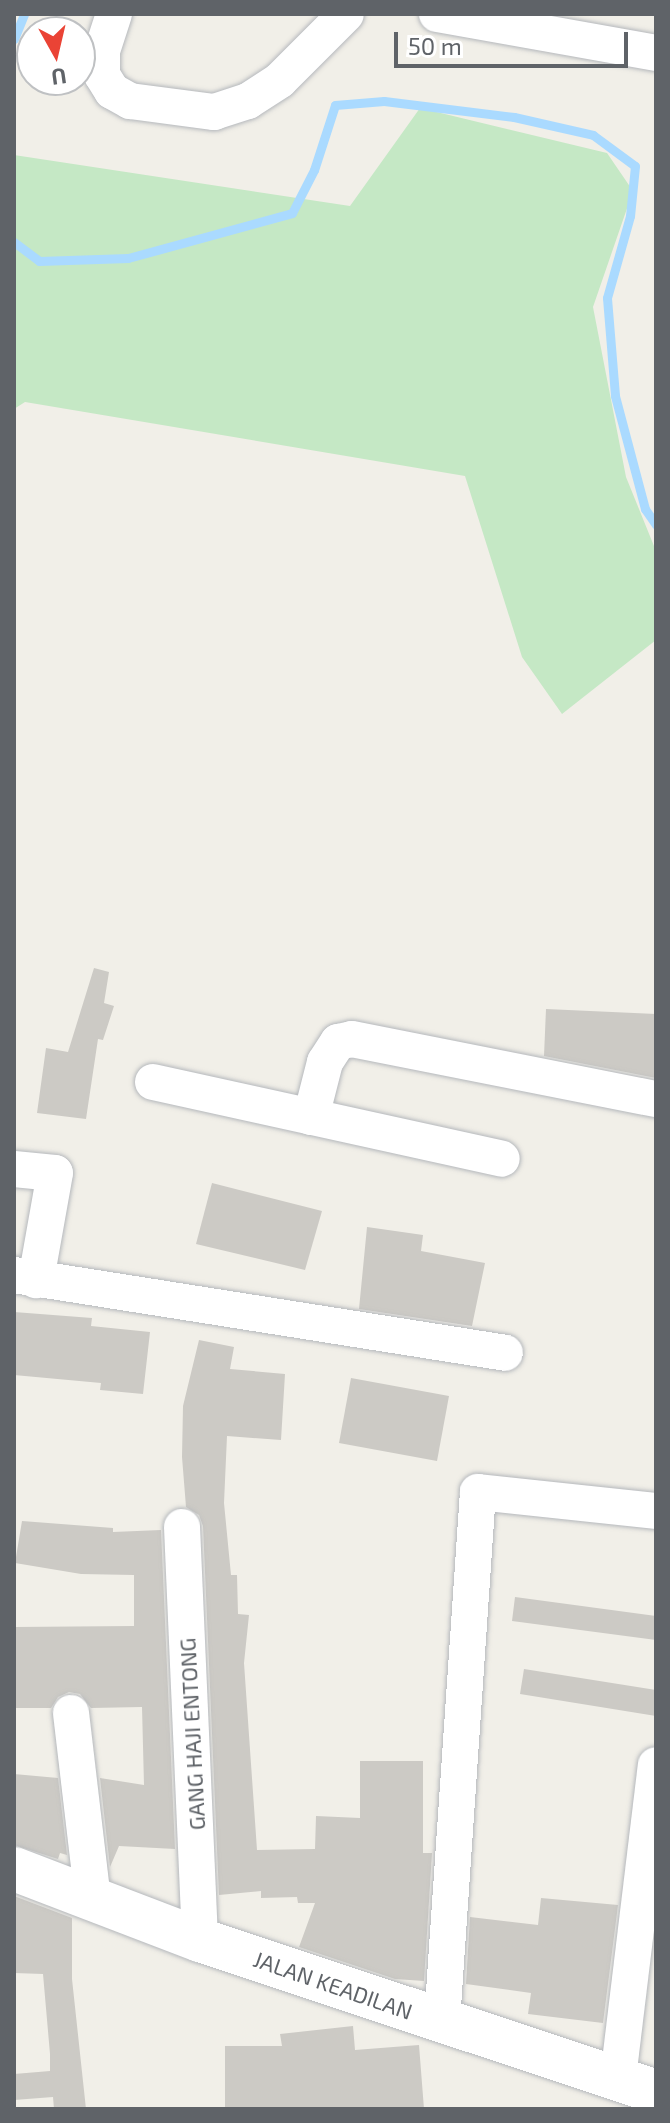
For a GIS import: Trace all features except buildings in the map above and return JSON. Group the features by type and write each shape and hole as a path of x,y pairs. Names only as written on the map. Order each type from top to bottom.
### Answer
{"main road":[{"name":"JALAN KEADILAN","path":"14,1869 200,1940 637,2085"}],"street":[{"path":"114,14 102,51 102,75 112,91 130,101 214,112 248,101 280,80 346,14"},
{"path":"437,14 656,53"},
{"path":"311,1117 325,1062 338,1042 352,1039 656,1099"},
{"path":"153,1082 502,1159"},
{"path":"14,1169 55,1173 25,1277 505,1353"},
{"path":"442,2021 478,1492 656,1511"},
{"name":"GANG HAJI ENTONG","path":"182,1527 200,1940"},
{"path":"71,1713 93,1899"},
{"path":"637,2085 656,1765"}],"green space":[{"path":"420,108 607,153 633,191 593,307 626,477 656,551 656,640 562,714 522,657 465,476 25,402 14,409 14,155 350,206"}],"waterway":[{"path":"14,39 24,14"},
{"path":"14,242 39,261 128,258 292,213 314,170 335,105 384,101 514,117 593,135 635,166 630,216 607,298 615,396 645,509 656,525"}]}
